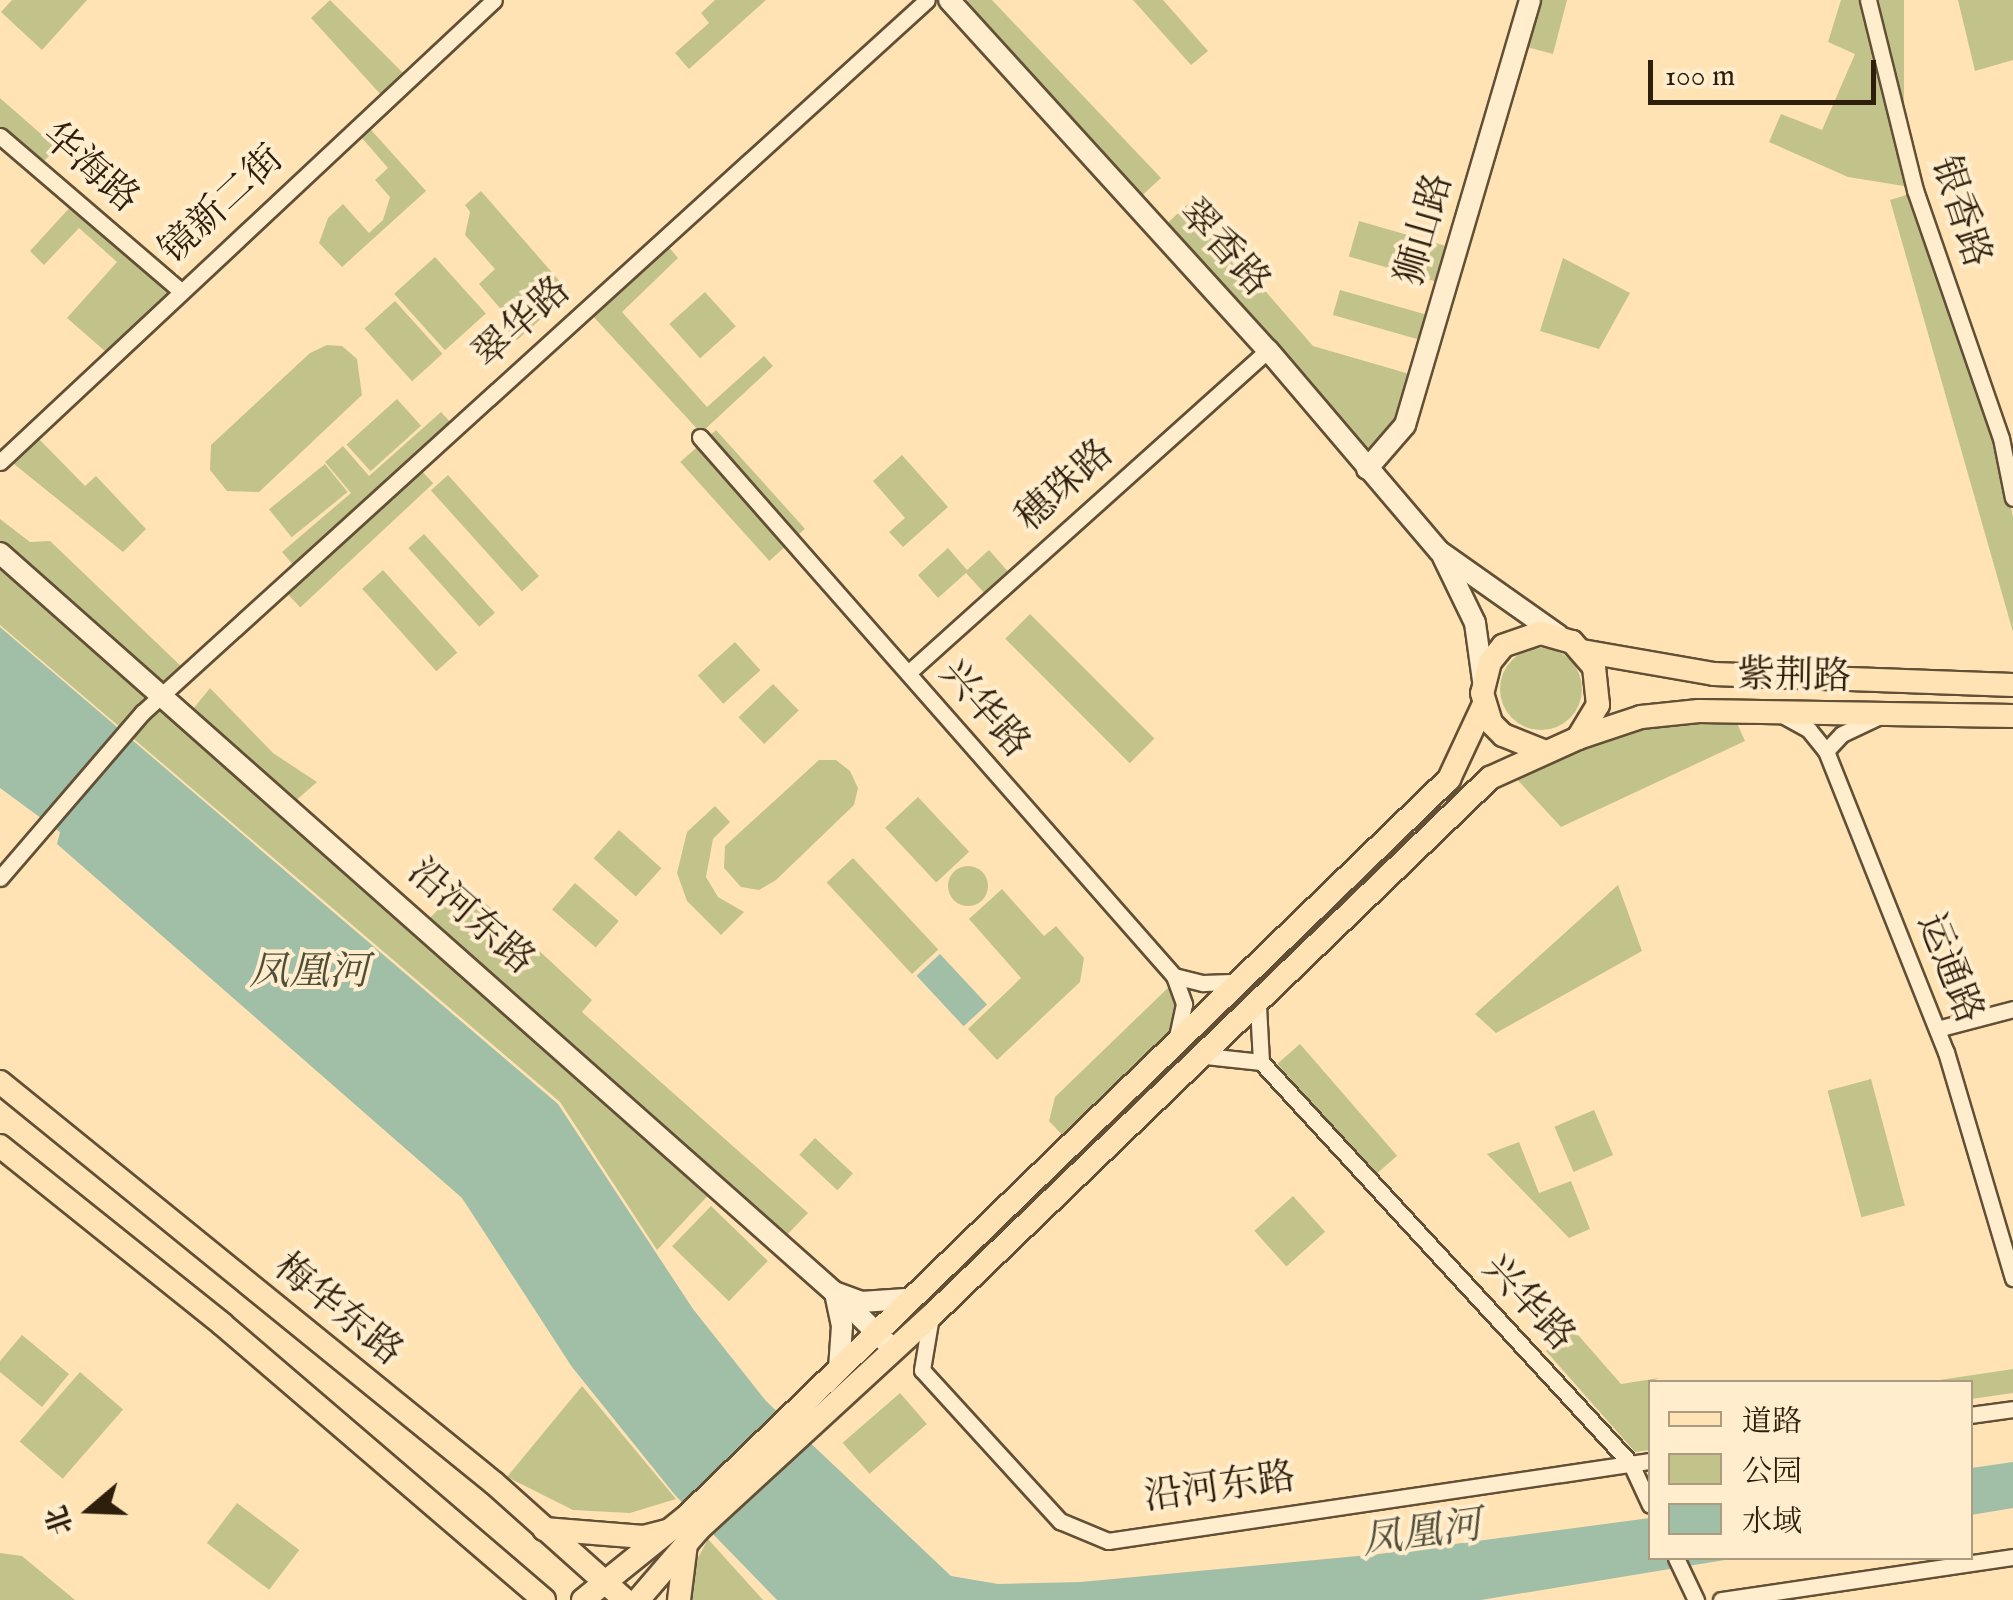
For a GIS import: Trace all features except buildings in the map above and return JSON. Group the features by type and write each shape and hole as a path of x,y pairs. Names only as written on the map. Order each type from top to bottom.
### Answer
{"main road":[{"path":"583,1600 685,1530 798,1424 895,1351 1258,1006 1490,778 1542,751 1578,738 1598,705 1594,667 1582,651 1560,636 1540,633 1503,646 1482,680 1483,706 1449,779 874,1330 840,1365 798,1424"},
{"name":"紫荆路","path":"1582,651 1714,674 1987,688 2013,685"},
{"path":"1483,706 1503,735 1542,751"},
{"name":"紫荆路","path":"1578,738 1641,717 1776,712 2013,716"},
{"name":"梅华东路","path":"0,1082 544,1528 626,1600"},
{"path":"0,1146 222,1324 544,1600"},
{"path":"544,1528 644,1538 685,1530"},
{"path":"638,1600 685,1530"},
{"path":"679,1600 685,1530"}],"street":[{"name":"镜新二街","path":"0,462 494,0"},
{"name":"翠华路","path":"0,878 142,713 927,0"},
{"name":"翠香路","path":"949,0 1268,350 1440,551"},
{"name":"狮山路","path":"1367,469 1405,425 1530,0"},
{"name":"银香路","path":"1868,0 1915,190 2001,438 2013,498"},
{"name":"华海路","path":"0,136 181,291"},
{"name":"穗珠路","path":"908,673 1268,350"},
{"name":"兴华路","path":"700,436 1174,976"},
{"path":"1440,551 1560,636"},
{"path":"1440,551 1475,624 1482,680"},
{"name":"沿河东路","path":"0,553 834,1292 895,1351 922,1370 1060,1522 1108,1540 1648,1461"},
{"path":"1987,688 2013,676"},
{"name":"运通路","path":"1776,712 1809,730 1826,751 1937,1029 2013,1278"},
{"path":"1826,751 1842,734 1882,714"},
{"path":"1174,976 1203,984 1239,982"},
{"path":"1174,976 1184,1004 1176,1042"},
{"path":"1206,1056 1261,1062 1258,1006"},
{"path":"1937,1029 2013,1009"},
{"name":"兴华路","path":"1261,1062 1630,1464 1648,1501"},
{"path":"834,1292 861,1302 906,1299"},
{"path":"834,1292 842,1326 840,1365"},
{"path":"922,1370 931,1316"},
{"path":"1973,1415 2013,1409"},
{"path":"1722,1600 2013,1557"},
{"path":"1677,1560 1696,1600"}],"green space":[{"path":"12,0 87,0 42,50 1,12"},
{"path":"330,0 405,75 382,96 311,18"},
{"path":"715,0 766,0 689,69 675,53 709,23 701,13"},
{"path":"968,0 992,0 1161,178 1137,200 962,6"},
{"path":"1133,0 1163,0 1208,51 1191,65"},
{"path":"1536,0 1567,0 1553,54 1523,46"},
{"path":"1841,0 1862,0 1910,187 1848,177 1769,142 1781,114 1822,130 1855,54 1828,42"},
{"path":"1871,0 1904,0 1904,167 1871,167"},
{"path":"1958,0 2013,0 2013,60 1975,71"},
{"path":"0,98 57,148 40,165 0,130"},
{"path":"364,122 426,191 342,267 319,243 328,218 343,204 369,233 383,220 390,197 375,180 388,168 355,130"},
{"path":"481,191 570,293 517,340 500,321 506,315 479,284 495,269 465,235 470,212 465,205"},
{"path":"1913,193 1997,439 2013,517 2013,632 1890,200"},
{"path":"1189,203 1313,346 1413,375 1399,421 1366,460 1161,229"},
{"path":"73,204 172,290 106,352 67,318 117,262 79,228 44,265 30,251"},
{"path":"1359,221 1451,247 1441,283 1349,257"},
{"path":"667,245 678,258 622,312 707,407 764,356 773,366 701,433 590,313"},
{"path":"435,257 486,313 445,350 394,294"},
{"path":"1563,258 1630,293 1599,349 1540,331"},
{"path":"1340,290 1428,315 1421,340 1333,315"},
{"path":"705,292 736,326 700,358 669,324"},
{"path":"395,301 443,354 412,381 365,328"},
{"path":"327,345 342,346 357,359 362,395 259,492 227,491 210,470 211,445 310,353"},
{"path":"397,399 421,426 371,471 346,445"},
{"path":"441,412 453,425 294,566 282,552 351,493 325,462 343,446 369,476"},
{"path":"716,430 805,529 769,561 680,462"},
{"path":"39,439 85,486 96,476 146,529 123,552 14,464"},
{"path":"902,455 948,507 903,547 889,532 905,518 873,481"},
{"path":"325,464 348,492 292,537 269,509"},
{"path":"419,468 433,483 300,607 286,592"},
{"path":"448,475 539,576 522,591 431,490"},
{"path":"0,519 30,542 50,541 184,669 162,688 0,547"},
{"path":"424,534 495,613 479,627 408,548"},
{"path":"948,548 967,570 989,550 1011,575 988,597 966,573 938,598 918,575"},
{"path":"0,555 714,1189 657,1250 560,1102 0,625"},
{"path":"383,570 457,652 436,671 362,589"},
{"path":"1030,614 1154,738 1130,763 1005,639"},
{"path":"735,642 760,670 723,704 698,675"},
{"path":"1541,648 1557,651 1570,660 1579,673 1579,705 1570,718 1557,727 1541,730 1525,727 1512,718 1503,705 1500,689 1503,673 1512,660 1525,651"},
{"path":"773,684 799,711 764,744 738,717"},
{"path":"210,688 273,753 317,782 293,803 189,714"},
{"path":"1736,721 1745,741 1561,827 1513,775 1645,727"},
{"path":"819,760 836,760 850,771 858,788 854,805 776,880 759,890 741,887 724,868 725,846"},
{"path":"918,797 969,852 936,883 885,828"},
{"path":"715,806 730,822 713,839 706,877 718,897 744,912 721,935 687,901 677,873 687,832"},
{"path":"619,830 661,868 636,896 594,858"},
{"path":"853,858 938,949 912,974 827,883"},
{"path":"968,866 982,872 988,886 982,900 968,906 954,900 948,886 954,872"},
{"path":"575,883 619,921 596,947 552,909"},
{"path":"463,884 493,910 478,929 516,963 533,945 592,1000 582,1012 808,1213 783,1239 427,921"},
{"path":"1618,885 1642,951 1496,1033 1475,1014"},
{"path":"1002,889 1044,936 1056,926 1084,958 1080,982 997,1060 968,1029 1021,978 969,919"},
{"path":"1173,983 1179,1005 1172,1041 1067,1140 1049,1121 1055,1097"},
{"path":"1300,1044 1397,1156 1374,1175 1277,1064"},
{"path":"1871,1079 1905,1206 1861,1217 1828,1091"},
{"path":"1594,1110 1613,1155 1574,1172 1554,1127"},
{"path":"815,1138 853,1173 837,1190 799,1155"},
{"path":"1519,1142 1539,1193 1571,1181 1590,1229 1569,1238 1487,1154"},
{"path":"1293,1196 1325,1232 1286,1266 1254,1231"},
{"path":"711,1206 768,1261 729,1301 672,1246"},
{"path":"1572,1328 1621,1384 1659,1378 1648,1380 1648,1450 1635,1452 1546,1351"},
{"path":"22,1335 69,1374 42,1407 0,1372 0,1361"},
{"path":"2013,1369 2013,1393 1973,1399 1973,1380 1939,1380"},
{"path":"80,1372 123,1409 63,1479 20,1441"},
{"path":"582,1386 676,1499 630,1513 573,1510 507,1477"},
{"path":"900,1393 927,1424 870,1474 843,1443"},
{"path":"237,1503 299,1550 269,1590 207,1543"},
{"path":"708,1539 763,1600 691,1600 691,1571"},
{"path":"0,1553 22,1556 75,1600 0,1600"}],"water":[{"name":"凤凰河","path":"0,627 558,1104 693,1309 766,1401 951,1576 998,1584 1081,1582 1379,1554 1648,1518 1648,1560 1725,1560 1481,1600 777,1600 675,1495 572,1367 462,1198 57,844 60,832 0,788"},
{"path":"940,954 987,1004 964,1026 917,976"},
{"path":"2013,1462 2013,1508 1973,1515 1973,1468"}]}
